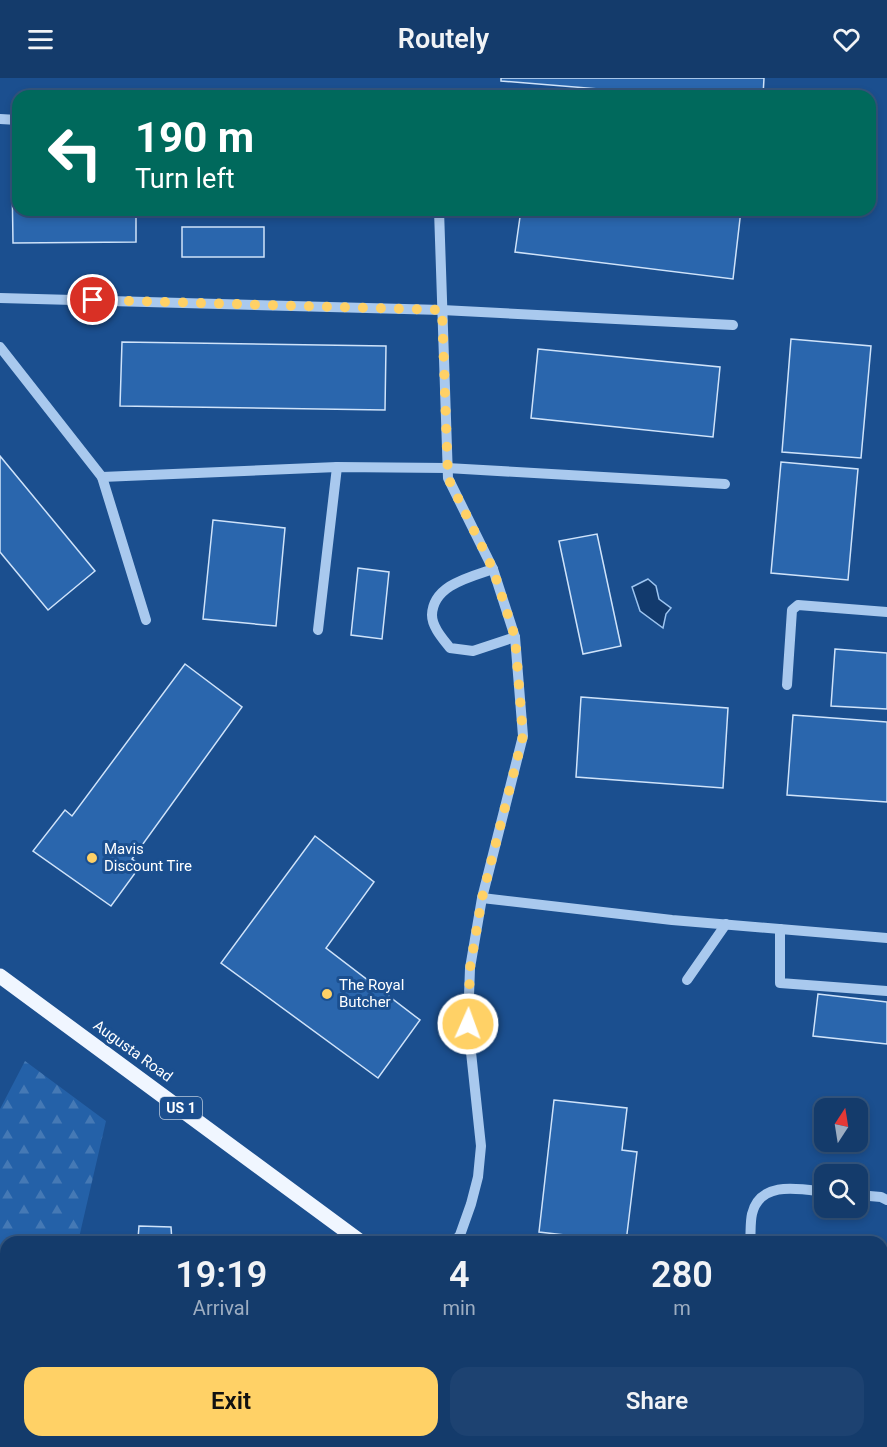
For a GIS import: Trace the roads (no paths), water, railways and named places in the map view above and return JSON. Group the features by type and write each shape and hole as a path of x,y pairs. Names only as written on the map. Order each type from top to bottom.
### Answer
{"main road":[{"name":"Augusta Road","path":"0,976 353,1236"}],"street":[{"path":"439,216 448,478 493,569 515,637 523,736 482,898 470,968 468,1024 481,1146 478,1177 459,1236"},
{"path":"0,298 442,310 733,325"},
{"path":"0,347 102,477 146,620"},
{"path":"318,630 337,467"},
{"path":"102,477 337,467 447,468 725,484"},
{"path":"493,569 458,580 438,596 432,616 438,631 450,648 473,651 515,637"},
{"path":"787,685 792,610 798,605 887,612"},
{"path":"482,898 594,912 887,938"},
{"path":"687,980 726,924"},
{"path":"780,929 780,983 887,991"},
{"path":"750,1236 752,1214 756,1203 765,1194 774,1189 814,1191"},
{"path":"868,1196 887,1200"}],"place":[{"name":"Mavis Discount Tire","path":"92,858"},
{"name":"The Royal Butcher","path":"327,994"}]}
